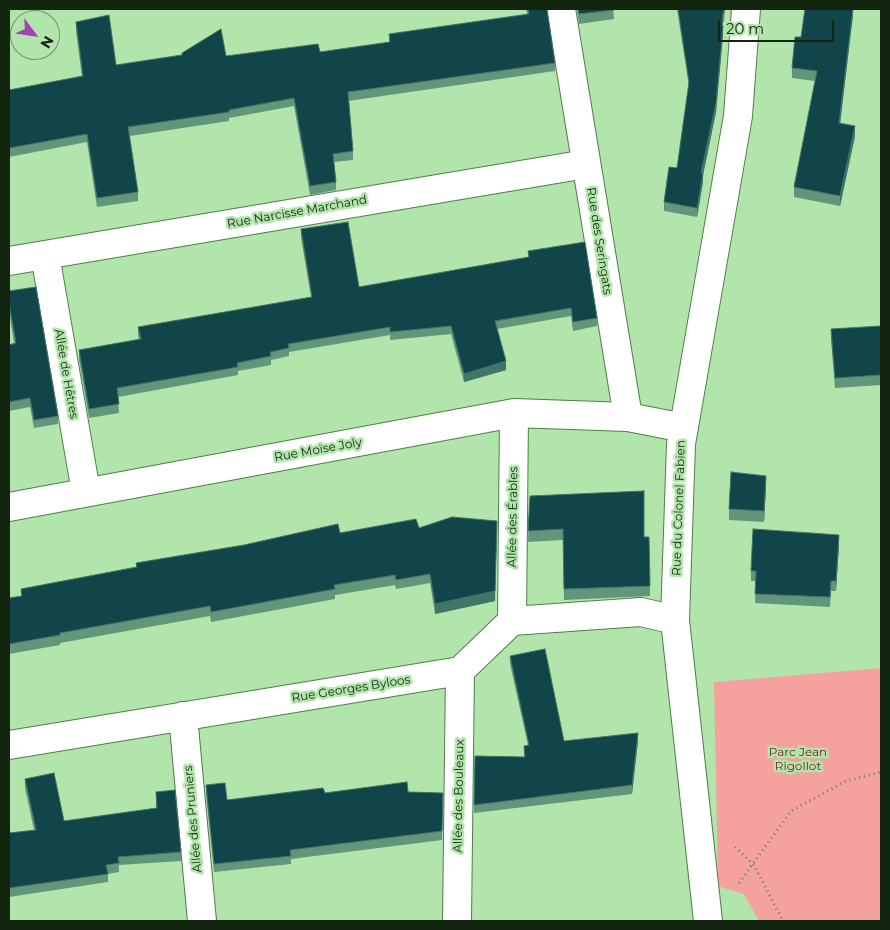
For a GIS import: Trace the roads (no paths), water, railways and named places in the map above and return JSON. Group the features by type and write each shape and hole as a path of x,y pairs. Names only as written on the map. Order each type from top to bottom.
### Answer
{"street":[{"name":"Rue des Seringats","path":"561,9 628,417"},
{"name":"Rue du Colonel Fabien","path":"708,921 675,620 681,444 738,116 746,9"},
{"name":"Rue Narcisse Marchand","path":"9,261 586,164"},
{"name":"Allée de Hêtres","path":"45,255 86,492"},
{"name":"Rue Moïse Joly","path":"9,507 514,413 628,417"},
{"name":"Allée des Érables","path":"512,621 514,413"},
{"path":"628,417 684,428"},
{"path":"460,671 512,621 641,612 675,620"},
{"name":"Rue Georges Byloos","path":"9,745 460,671"},
{"name":"Allée des Bouleaux","path":"457,921 460,671"},
{"name":"Allée des Pruniers","path":"183,716 202,921"}],"park label":[{"name":"Parc Jean Rigollot","path":"798,759"}]}
